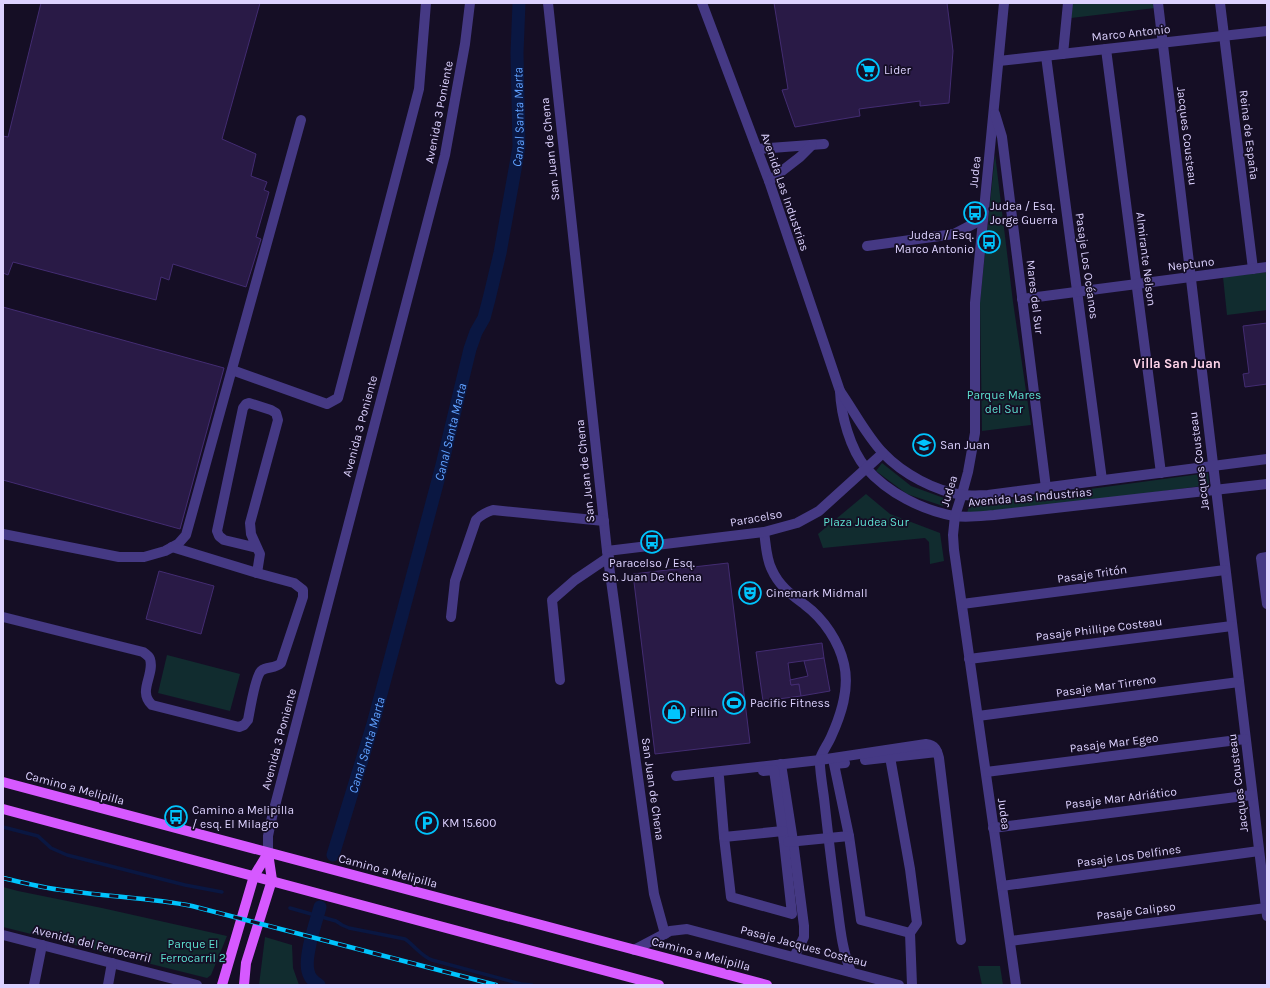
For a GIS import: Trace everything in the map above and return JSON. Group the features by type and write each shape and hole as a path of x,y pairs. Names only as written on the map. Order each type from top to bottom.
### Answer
{"main road":[{"name":"Camino a Melipilla","path":"3,782 767,985"},
{"path":"3,809 659,985"},
{"name":"Avenida 3 Poniente","path":"222,985 254,876 268,853"},
{"name":"Avenida 3 Poniente","path":"244,985 246,963 272,880 268,853"}],"street":[{"path":"232,370 327,404 338,398 419,89 426,3"},
{"name":"Avenida 3 Poniente","path":"268,853 267,843 271,821 445,155 465,44 470,3"},
{"name":"San Juan de Chena","path":"548,3 608,554 654,894 665,934"},
{"name":"Avenida Las Industrias","path":"702,3 769,181 840,391 842,417 858,455 867,468 879,480 901,496 925,508 954,516 994,516 1267,484"},
{"name":"Judea","path":"1004,3 975,309 975,433 971,459 962,494 954,516 953,542 1016,985"},
{"path":"1063,54 1068,3"},
{"name":"Jacques Cousteau","path":"1158,3 1266,912"},
{"name":"Reina de España","path":"1220,3 1253,269"},
{"name":"Marco Antonio","path":"999,61 1267,31"},
{"name":"Almirante Nelson","path":"1106,49 1161,473"},
{"name":"Pasaje Los Océanos","path":"1046,56 1102,480"},
{"name":"Mares del Sur","path":"994,111 1002,137 1046,488"},
{"path":"3,534 119,557 144,557 165,552 178,544 186,535 301,120"},
{"path":"757,149 824,144"},
{"path":"769,181 800,157 812,145"},
{"path":"867,246 954,234 983,219"},
{"name":"Neptuno","path":"1022,299 1267,268"},
{"name":"Avenida Las Industrias","path":"840,391 868,434 883,453 903,470 923,482 962,494 988,496 1267,459"},
{"path":"257,548 224,540 219,536 217,531 243,408 249,403 271,410 276,413 278,420 250,523 251,534 260,554 257,573"},
{"name":"Paracelso","path":"608,554 764,532 791,526 811,517 819,511 883,453"},
{"path":"451,617 455,581 476,520 487,511 493,510 604,521"},
{"path":"764,532 771,570 791,595 806,605 821,620 841,651 845,665 847,679 843,707 831,738 820,760 828,839 844,953 851,972"},
{"path":"3,617 143,652 149,657 151,664 145,695 152,705 239,727 244,725 248,720 257,680 261,672 267,668 278,666 281,663 304,597 303,590 294,583 172,547"},
{"path":"560,680 552,600 608,554"},
{"path":"1267,557 1261,558 1267,604"},
{"name":"Pasaje Tritón","path":"962,604 1225,570"},
{"name":"Pasaje Phillipe Costeau","path":"970,658 1232,626"},
{"name":"Pasaje Mar Tirreno","path":"978,716 1239,682"},
{"name":"Pasaje Mar Egeo","path":"986,772 1245,739"},
{"path":"794,957 804,937 804,926 789,842 783,831 774,770 719,777 676,779 926,744 934,747 937,752 961,940"},
{"path":"910,933 861,920 849,836 834,764 937,752"},
{"path":"890,757 910,869 917,923 910,933 912,985"},
{"path":"719,777 731,897 792,914 789,842 781,764"},
{"name":"Pasaje Mar Adriático","path":"993,828 1252,795"},
{"path":"724,837 783,831"},
{"path":"789,842 849,836"},
{"name":"Pasaje Los Delfines","path":"1002,886 1259,851"},
{"name":"Pasaje Calipso","path":"1010,941 1266,912"},
{"name":"Pasaje Jacques Costeau","path":"665,934 670,931 682,929 702,932 899,985"},
{"path":"634,950 665,934"},
{"name":"Avenida del Ferrocarril","path":"3,935 197,985"},
{"path":"34,985 42,945"},
{"path":"108,985 112,963"}],"green space":[{"path":"1072,3 1155,3 1155,8 1071,18"},
{"name":"Parque Mares del Sur","path":"995,154 1013,302 1031,425 982,431 980,302"},
{"path":"1267,272 1267,310 1227,315 1223,277"},
{"path":"882,463 911,486 944,498 943,506 907,494 876,471"},
{"path":"1208,473 1209,485 992,514 967,513 970,503 993,502"},
{"name":"Plaza Judea Sur","path":"866,494 890,514 940,533 944,561 930,564 929,542 925,538 823,548 818,534"},
{"path":"167,655 240,674 230,711 158,693"},
{"name":"Parque El Ferrocarril 2","path":"3,887 227,936 211,975 207,978 3,927"},
{"path":"265,937 292,945 293,968 299,985 259,985"},
{"path":"978,966 1000,966 1003,985 982,985"}],"building":[{"path":"41,3 260,3 222,139 256,154 251,176 267,182 264,190 269,192 256,237 261,239 246,287 173,264 169,280 161,277 156,300 13,262 8,275 3,273 3,136 8,137"},
{"name":"Lider","path":"774,3 947,3 953,51 949,103 920,106 920,101 859,109 860,116 795,127 782,90 788,89"},
{"path":"3,307 224,368 180,529 3,480"},
{"path":"1267,323 1267,384 1245,387 1243,374 1249,373 1243,326"},
{"path":"728,563 750,743 655,754 633,574"},
{"path":"159,571 214,586 201,634 146,619"},
{"path":"822,643 824,658 788,663 791,685 799,684 801,696 763,701 756,652"},
{"path":"824,658 830,691 801,696 799,684 791,685 790,680 808,676 804,661"}],"waterway":[{"name":"Canal Santa Marta","path":"333,855 373,724 441,469 470,349 476,332 484,318 500,253 519,147 517,53 519,3"},
{"path":"3,827 38,836 51,848 67,855 185,885 222,892"},
{"name":"Canal Santa Marta","path":"319,985 309,975 307,965 311,939 320,907"},
{"path":"290,908 336,921 349,928 405,939 432,960 521,984 532,985"}],"railway":[{"path":"3,878 53,889 192,906 496,985"}],"place":[{"name":"Lider","path":"868,70"},
{"name":"Judea / Esq. Jorge Guerra","path":"975,213"},
{"name":"Judea / Esq. Marco Antonio","path":"989,242"},
{"name":"San Juan","path":"924,445"},
{"name":"Paracelso / Esq. Sn. Juan De Chena","path":"652,542"},
{"name":"Cinemark Midmall","path":"750,593"},
{"name":"Pacific Fitness","path":"734,703"},
{"name":"Pillin","path":"674,712"},
{"name":"Camino a Melipilla / esq. El Milagro","path":"176,817"},
{"name":"KM 15.600","path":"427,823"}],"district":[{"name":"Villa San Juan","path":"1177,363"}]}
